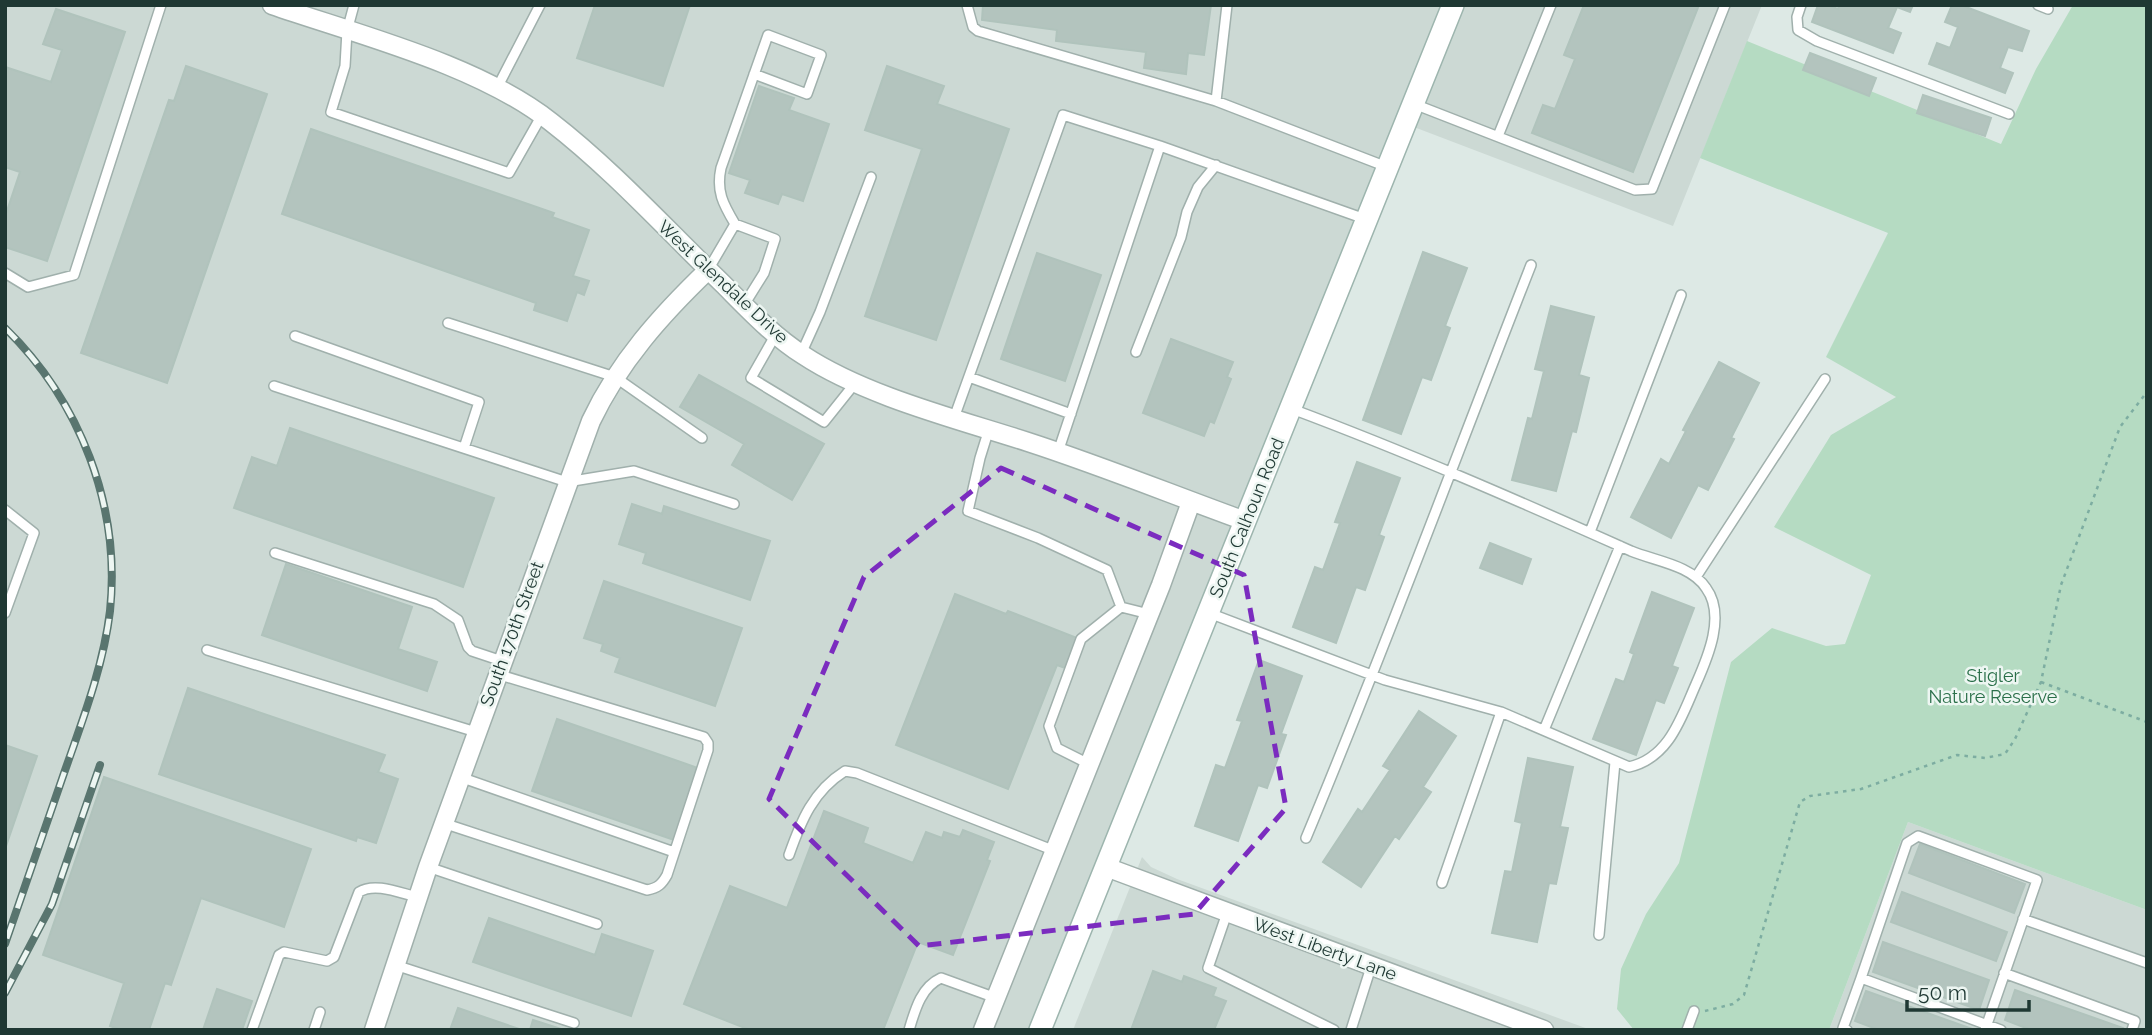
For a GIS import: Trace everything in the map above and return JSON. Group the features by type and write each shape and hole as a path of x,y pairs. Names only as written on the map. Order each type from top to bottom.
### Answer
{"street":[{"name":"West Glendale Drive","path":"272,5 410,52 497,88 542,115 600,163 744,305 801,354 856,382 954,418 1100,466 1245,521"},
{"name":"South Calhoun Road","path":"1040,1030 1454,5"},
{"name":"South 170th Street","path":"374,1030 443,823 567,482 596,411 636,345 708,270"},
{"path":"984,1030 1191,502"},
{"name":"West Liberty Lane","path":"1106,867 1524,1026 1544,1030"}],"lane":[{"path":"5,274 28,287 74,275 161,5"},
{"path":"354,5 347,31 345,66 331,112 509,173 542,115"},
{"path":"497,88 540,5"},
{"path":"967,5 973,27 978,31 1216,101 1389,167"},
{"path":"1216,101 1227,5"},
{"path":"1498,136 1551,5"},
{"path":"1414,104 1635,190 1652,189 1724,5"},
{"path":"1801,5 1797,17 1798,30 1817,41 2009,114"},
{"path":"2038,5 2048,9"},
{"path":"744,305 764,274 775,239 735,224 720,199 718,181 754,74 768,35 821,55 807,94 754,74"},
{"path":"954,418 1063,115 1216,165 1367,220"},
{"path":"1058,452 1160,146"},
{"path":"1136,352 1181,237 1186,212 1198,187 1216,165"},
{"path":"801,354 820,312 871,177"},
{"path":"708,270 735,224"},
{"path":"1306,838 1374,676 1531,265"},
{"path":"1590,532 1681,295"},
{"path":"448,323 615,377 702,438"},
{"path":"776,334 751,378 824,422 856,382"},
{"path":"295,336 479,402 464,448"},
{"path":"969,377 1070,414"},
{"path":"1696,577 1825,379"},
{"path":"274,386 567,482 634,471 734,504"},
{"path":"1209,612 1374,676 1501,712 1629,767 1651,759 1668,742 1700,675 1710,645 1715,615 1713,598 1696,577 1450,472 1291,408"},
{"path":"989,429 968,511 1038,538 1107,570 1121,607"},
{"path":"5,510 34,533 5,613"},
{"path":"1544,730 1620,546"},
{"path":"275,552 434,604 458,620 472,651 500,667 704,737 708,743 708,750 663,883 656,888 647,890 443,823"},
{"path":"1121,607 1149,614"},
{"path":"1089,764 1057,748 1049,726 1082,639 1121,607"},
{"path":"206,650 476,732"},
{"path":"1442,883 1501,712"},
{"path":"1599,934 1615,762"},
{"path":"789,855 803,816 821,790 845,771 857,772 1055,851"},
{"path":"460,777 674,852"},
{"path":"1847,1030 1843,1028 1907,843 1918,836 2037,880 1986,1027"},
{"path":"428,867 597,924"},
{"path":"252,1030 279,955 284,951 327,961 334,957 359,892 369,887 417,897"},
{"path":"1227,913 1208,968 1334,1030"},
{"path":"2023,919 2147,963"},
{"path":"395,965 574,1023"},
{"path":"1352,1030 1371,967"},
{"path":"2004,973 2133,1025 2147,1026"},
{"path":"909,1030 925,992 932,982 941,978 996,998"},
{"path":"1861,978 1986,1027 2001,1030"},
{"path":"1687,1030 1694,1011"},
{"path":"314,1030 320,1012"}],"path":[{"path":"1694,1011 1712,1011 1733,1004 1744,995 1800,802 1810,796 1861,789 1957,755 1985,758 2005,754 2015,739 2041,682 2066,573 2120,427 2147,392"},
{"path":"2041,682 2147,722"}],"highlighted area":[{"path":"1001,468 1244,575 1286,808 1194,914 919,946 769,799 864,577"}],"shaded area":[{"path":"5,5 1762,5 1673,226 1406,124 1040,1030 5,1030"},
{"path":"1908,822 2147,910 2147,1030 1829,1030"},
{"path":"1142,857 1151,867 1177,879 1591,1030 1073,1030"}],"green space":[{"name":"Stigler Nature Reserve","path":"2073,5 2147,5 2147,910 1908,822 1829,1030 1634,1030 1617,1009 1621,969 1646,914 1679,863 1731,662 1772,628 1826,646 1845,644 1871,575 1774,527 1831,435 1896,397 1826,357 1888,233 1700,158 1747,41 2001,144 2036,69"}],"building":[{"path":"595,5 690,5 663,86 577,58"},
{"path":"983,5 1211,5 1204,55 1188,53 1186,74 1144,68 1146,52 1056,41 1057,30 982,20"},
{"path":"1584,5 1699,5 1633,172 1532,133 1543,105 1555,109 1575,59 1564,55"},
{"path":"1818,5 1838,9 1840,5 1913,5 1910,12 1897,7 1888,28 1901,33 1893,53 1812,22"},
{"path":"1952,5 1961,5 2029,31 2022,51 2008,47 2000,68 2013,73 2005,93 1929,64 1937,43 1950,48 1958,27 1945,22"},
{"path":"56,9 125,32 47,261 5,247 5,217 20,172 5,167 5,67 51,82 62,50 43,44"},
{"path":"1810,53 1876,78 1869,96 1803,70"},
{"path":"186,66 267,94 167,383 81,353 169,100 174,101"},
{"path":"887,66 944,86 937,104 1009,129 936,340 865,316 922,149 865,130"},
{"path":"759,86 794,98 789,110 829,124 803,201 782,194 778,204 745,193 750,180 729,173"},
{"path":"1923,95 1991,118 1985,136 1917,113"},
{"path":"311,129 554,213 552,217 589,230 573,276 589,281 584,295 577,292 567,321 534,310 536,303 282,214"},
{"path":"1423,252 1467,268 1445,326 1450,328 1431,380 1422,377 1401,434 1363,420"},
{"path":"1037,253 1101,275 1065,381 1001,359"},
{"path":"1551,306 1594,317 1579,375 1589,378 1576,432 1572,431 1556,491 1512,480 1528,418 1532,419 1544,371 1535,369"},
{"path":"1171,339 1233,362 1227,377 1231,379 1214,423 1210,421 1204,436 1143,413"},
{"path":"1719,362 1759,383 1708,490 1698,485 1671,538 1631,517 1661,459 1669,464 1686,431 1683,430"},
{"path":"699,375 824,444 792,500 732,465 744,444 680,407"},
{"path":"290,428 494,498 463,587 234,508 252,457 277,466"},
{"path":"1357,462 1400,478 1379,535 1384,537 1365,590 1356,587 1336,643 1293,627 1315,567 1323,570 1340,523 1335,522"},
{"path":"632,504 662,514 664,506 770,541 750,600 643,563 646,553 619,544"},
{"path":"1490,543 1531,559 1522,584 1480,568"},
{"path":"286,564 412,607 398,649 437,662 427,691 262,635"},
{"path":"604,581 742,628 715,706 615,672 620,658 601,651 603,644 584,638"},
{"path":"1652,592 1694,608 1672,666 1678,668 1664,703 1656,700 1636,755 1593,739 1616,679 1624,682 1634,654 1630,652"},
{"path":"955,594 1077,638 1065,668 1057,665 1008,789 896,745"},
{"path":"1259,660 1302,676 1281,734 1286,735 1267,788 1258,785 1238,841 1195,826 1216,765 1225,768 1242,721 1237,720"},
{"path":"188,688 385,755 378,772 398,779 376,843 357,837 356,841 159,774"},
{"path":"1419,711 1456,736 1423,787 1431,792 1399,839 1395,836 1361,887 1323,862 1358,809 1362,812 1390,770 1383,766"},
{"path":"557,719 698,768 674,840 532,791"},
{"path":"5,745 37,756 5,849"},
{"path":"1528,758 1573,767 1560,827 1568,828 1556,884 1549,883 1537,942 1492,933 1505,871 1512,872 1522,823 1515,821"},
{"path":"104,777 311,849 284,927 201,898 171,985 165,983 149,1030 122,1030 110,1026 124,983 43,955"},
{"path":"824,811 868,828 863,843 913,863 926,832 942,838 944,832 960,837 963,830 994,842 987,860 990,861 953,955 918,942 883,1030 750,1030 684,1004 730,886 787,908"},
{"path":"1920,844 2025,884 2014,913 1909,873"},
{"path":"1902,892 2007,932 1996,961 1891,922"},
{"path":"489,918 595,955 602,934 653,951 631,1016 473,962"},
{"path":"1883,942 1989,980 1979,1010 1873,972"},
{"path":"1153,971 1182,982 1184,976 1216,988 1213,996 1226,1001 1214,1030 1131,1030"},
{"path":"217,989 252,1001 242,1030 203,1030"},
{"path":"2015,990 2123,1028 2031,1030 2005,1020"},
{"path":"1866,991 1972,1029 1879,1030 1855,1021"},
{"path":"458,1008 522,1030 450,1030"},
{"path":"533,1020 564,1030 530,1030"}],"railway":[{"path":"5,328 55,388 90,458 109,533 112,572 107,633 97,675 5,944"},
{"path":"5,993 52,904 100,765"}]}
